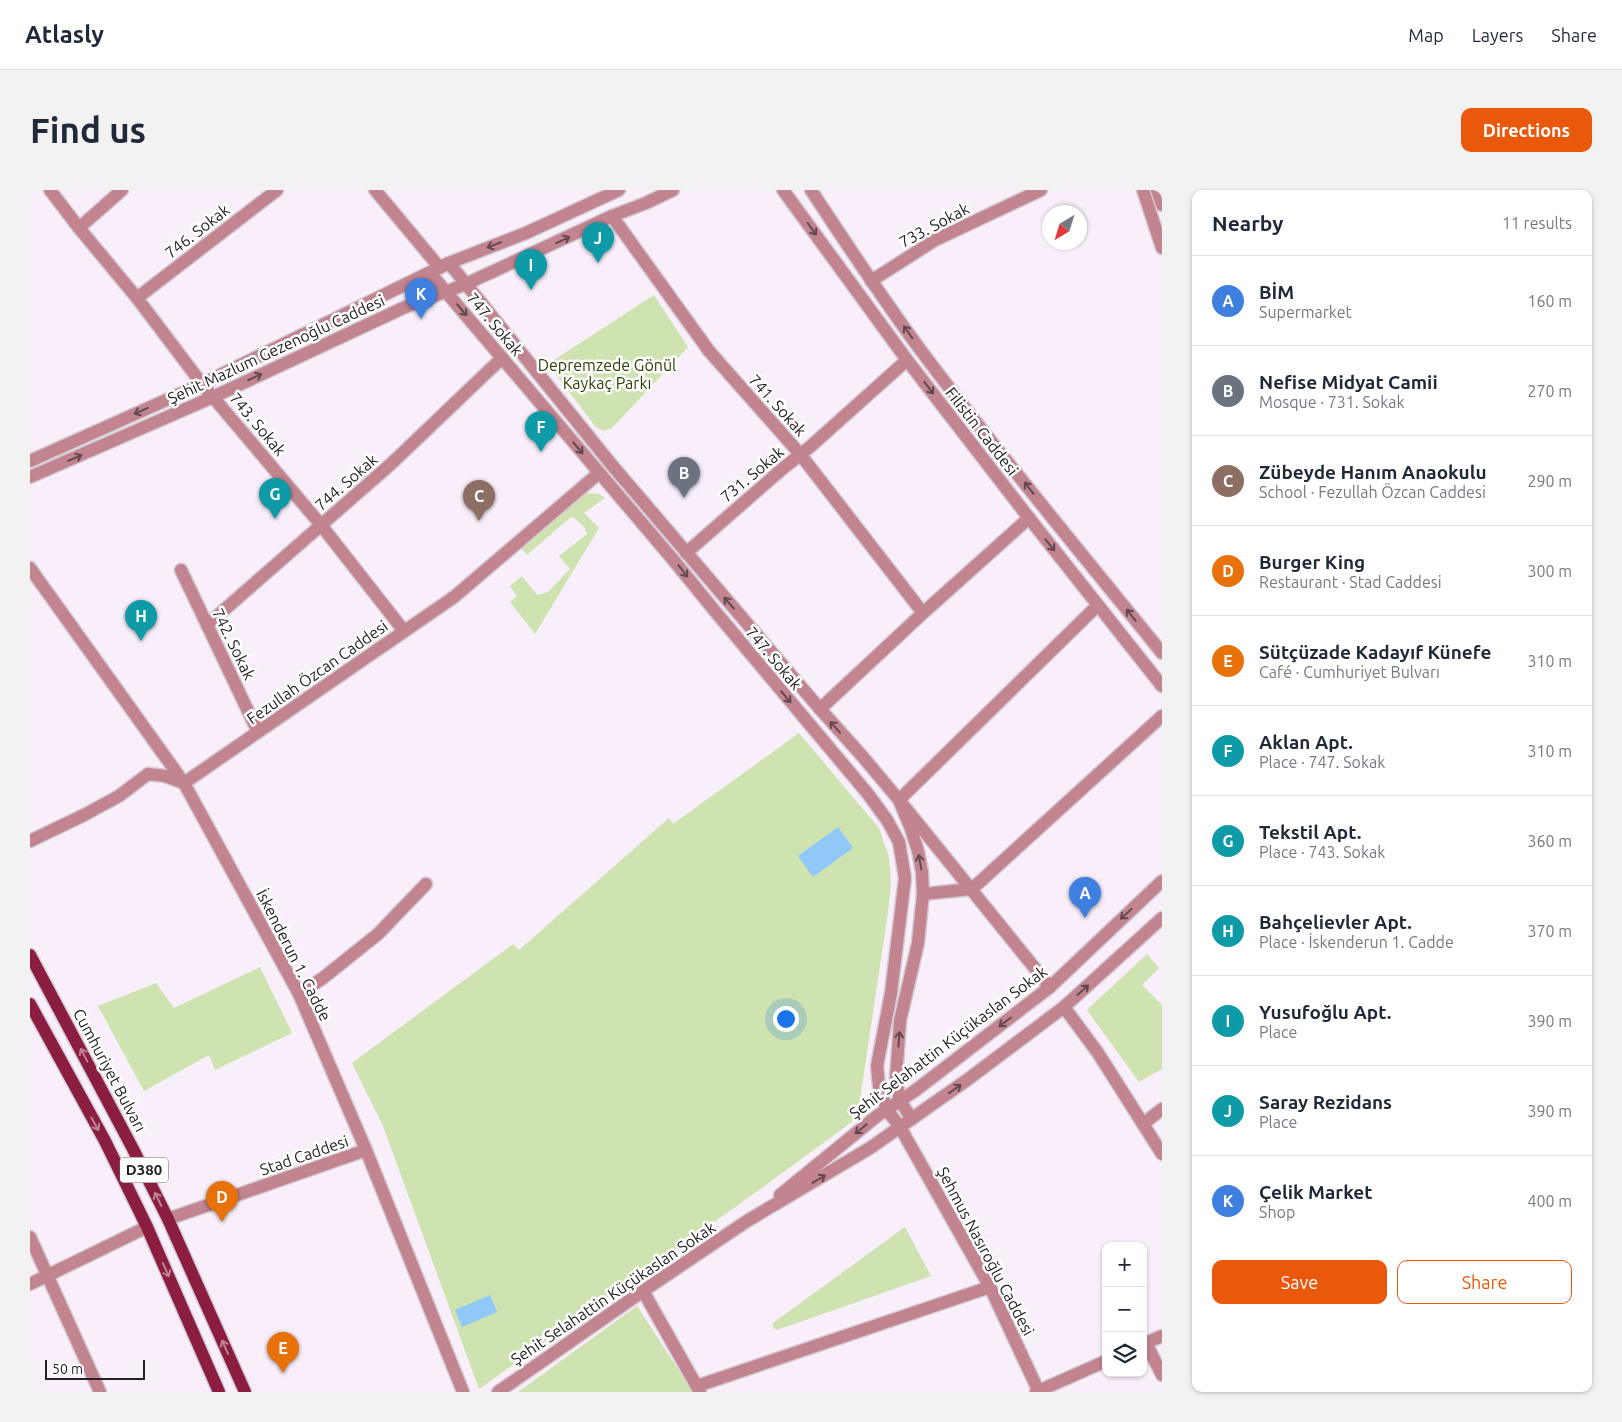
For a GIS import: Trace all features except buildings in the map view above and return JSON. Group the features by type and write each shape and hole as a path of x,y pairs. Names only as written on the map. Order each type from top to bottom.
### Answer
{"main road":[{"name":"Cumhuriyet Bulvarı","path":"30,955 168,1219 245,1392"},
{"name":"D380","path":"30,1004 105,1141 147,1227 219,1392"}],"street":[{"name":"743. Sokak","path":"50,190 137,298 202,384 321,525 404,631"},
{"path":"79,228 122,190"},
{"name":"746. Sokak","path":"137,298 277,190"},
{"name":"747. Sokak","path":"375,190 440,268 446,291 599,474 676,562 868,794 887,820 899,842 905,878 890,993 877,1066 879,1086 887,1110 900,1127"},
{"name":"Şehit Mazlum Gezenoğlu Caddesi","path":"30,461 202,384 440,268 526,233 599,194 618,190"},
{"name":"Şehit Mazlum Gezenoğlu Caddesi","path":"30,477 214,397 403,308 466,284 672,190"},
{"name":"Filistin Caddesi","path":"783,190 907,360 1162,686"},
{"name":"Filistin Caddesi","path":"811,190 924,356 1162,653"},
{"name":"733. Sokak","path":"872,281 935,240 1041,190"},
{"path":"1143,190 1162,248"},
{"path":"1156,190 1162,205"},
{"name":"741. Sokak","path":"612,216 709,352 800,454 922,614"},
{"path":"440,268 466,284 601,452 820,710 863,756 1050,987"},
{"name":"744. Sokak","path":"207,626 392,463 502,358"},
{"name":"731. Sokak","path":"686,552 907,360"},
{"name":"Fezullah Özcan Caddesi","path":"184,783 454,597 599,474"},
{"path":"820,710 922,614 1029,518"},
{"name":"İskenderun 1. Cadde","path":"30,568 184,783 299,994 366,1150 463,1392"},
{"name":"742. Sokak","path":"181,570 258,732"},
{"path":"899,800 1098,605"},
{"path":"923,894 972,889 1162,716"},
{"path":"30,841 119,796 148,774 165,776 184,783"},
{"path":"899,800 918,851 922,872 923,894 918,943 900,1021 896,1078 900,1100 912,1119"},
{"name":"Şehit Selahattin Küçükaslan Sokak","path":"748,1222 877,1116 1050,987 1162,881"},
{"path":"299,994 323,978 378,934 426,884"},
{"name":"Şehit Selahattin Küçükaslan Sokak","path":"498,1392 643,1291 748,1222 870,1148 967,1080 1064,1007 1162,918"},
{"path":"1064,1007 1098,1053 1162,1154"},
{"path":"1143,1124 1162,1110"},
{"name":"Şehmus Nasıroğlu Caddesi","path":"900,1127 990,1286 1038,1392"},
{"name":"Stad Caddesi","path":"168,1219 366,1150"},
{"path":"30,1284 147,1227"},
{"path":"30,1237 100,1392"},
{"path":"643,1291 699,1389 990,1286"},
{"path":"1147,1342 1162,1336"},
{"path":"1147,1347 1162,1375"},
{"path":"1038,1392 1102,1363"}],"green space":[{"name":"Depremzede Gönül Kaykaç Parkı","path":"654,295 688,347 612,428 603,431 595,426 548,364"},
{"path":"586,493 599,494 605,498 584,513 599,528 535,634 510,602 517,596 510,586 522,576 537,595 548,592 570,569 559,556 587,534 581,524 571,517 527,555 521,548"},
{"path":"799,733 879,828 889,857 891,882 888,912 858,1113 853,1121 766,1185 479,1389 383,1126 352,1063 513,944 519,950 669,818 673,824"},
{"path":"1147,954 1159,968 1142,985 1162,1005 1162,1069 1139,1082 1087,1010"},
{"path":"260,967 292,1033 215,1070 209,1055 144,1091 98,1006 156,983 174,1008"},
{"path":"905,1227 931,1276 777,1330 773,1328 773,1323"},
{"path":"637,1306 693,1392 518,1392"}],"water":[{"path":"838,827 853,848 813,877 798,856"},
{"path":"490,1295 497,1312 462,1327 455,1310"}],"place":[{"name":"Saray Rezidans","path":"598,263"},
{"name":"Yusufoğlu Apt.","path":"531,290"},
{"name":"Çelik Market","path":"421,319"},
{"name":"Aklan Apt.","path":"541,452"},
{"name":"Nefise Midyat Camii","path":"684,498"},
{"name":"Tekstil Apt.","path":"275,519"},
{"name":"Zübeyde Hanım Anaokulu","path":"479,521"},
{"name":"Bahçelievler Apt.","path":"141,641"},
{"name":"BİM","path":"1085,918"},
{"name":"Burger King","path":"222,1222"},
{"name":"Sütçüzade Kadayıf Künefe","path":"283,1373"}]}
